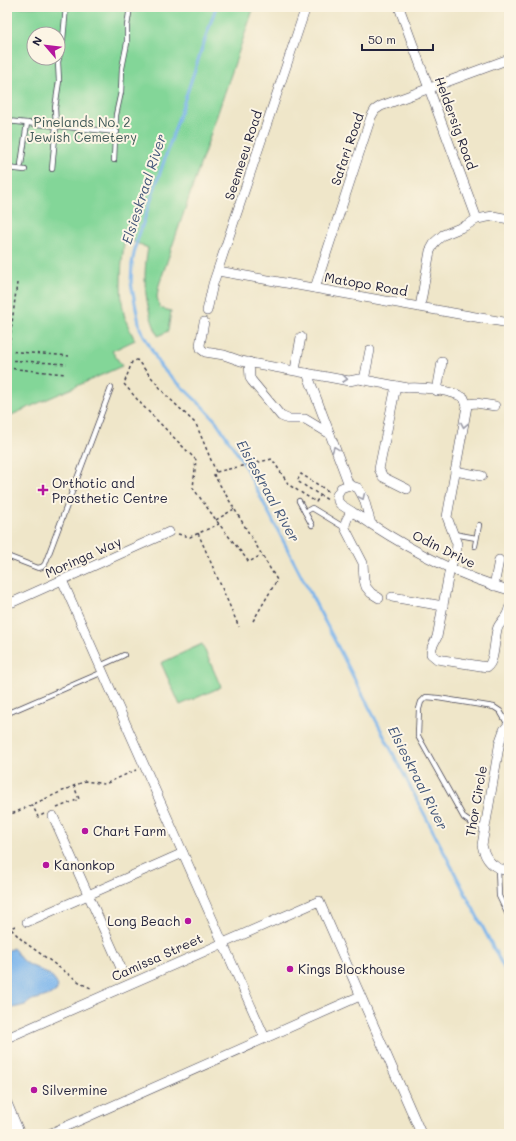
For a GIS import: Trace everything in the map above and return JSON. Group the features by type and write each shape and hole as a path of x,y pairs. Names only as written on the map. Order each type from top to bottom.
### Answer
{"street":[{"name":"Seemeeu Road","path":"207,311 213,284 306,7"},
{"name":"Heldersig Road","path":"399,7 477,219"},
{"name":"Safari Road","path":"315,288 373,113 381,106 509,58"},
{"path":"420,307 430,252 432,246 439,238 466,226 477,219 493,216 509,219"},
{"name":"Matopo Road","path":"218,271 509,323"},
{"path":"204,322 200,343 201,349 205,352 349,381 359,379 408,388 416,387 461,396 467,404 447,516 457,544 456,554 450,568 437,637 432,647 432,654 437,659 483,668 490,665 492,662 497,628 507,617 509,608"},
{"path":"295,370 301,337"},
{"path":"364,380 370,350"},
{"path":"249,362 250,378 279,414 288,419 306,419 321,412"},
{"path":"438,391 442,362"},
{"path":"307,373 349,485 358,488 361,493 366,504 370,524"},
{"path":"396,386 379,469 383,477 407,488"},
{"path":"467,404 476,403 495,406"},
{"path":"306,419 330,434"},
{"path":"455,471 482,476"},
{"name":"Odin Drive","path":"349,485 339,490 337,497 340,504 370,524 410,548 450,568 494,586 509,590"},
{"path":"352,512 347,518 344,528 363,563 366,587 370,593 379,598"},
{"name":"Moringa Way","path":"7,603 13,602 169,532"},
{"path":"494,586 499,560"},
{"path":"62,580 265,1038"},
{"path":"392,597 443,606"},
{"name":"Thor Circle","path":"498,868 489,862 483,851 482,845 500,741 509,724"},
{"path":"52,813 121,968"},
{"path":"27,922 183,853"},
{"path":"498,868 509,871"},
{"name":"Camissa Street","path":"7,1038 223,942 319,902 360,996"},
{"path":"49,1134 360,996 420,1131"},
{"path":"7,1103 20,1134"},
{"path":"7,1125 11,1134"}],"lane":[{"path":"52,170 56,126 55,108 59,81 58,62 63,39 66,7"},
{"path":"114,160 117,132 117,108 121,92 122,68 127,43 127,26 130,7"},
{"path":"7,121 117,132"},
{"path":"21,165 27,123"},
{"path":"7,168 25,170"},
{"path":"7,556 38,568 45,564 111,388"},
{"path":"299,501 312,525"},
{"path":"305,512 312,508 344,528"},
{"path":"475,546 479,525"},
{"path":"453,534 476,538"},
{"path":"7,712 102,669 124,655"},
{"path":"484,828 464,818 418,736 418,709 421,702 426,697 494,707 500,711 509,724"},
{"path":"498,868 499,896 509,917"}],"path":[{"path":"7,363 17,283"},
{"path":"8,351 69,356"},
{"path":"7,360 67,364"},
{"path":"218,471 196,424 166,395 137,360 132,362 124,384 143,406 196,460 193,488 249,562 261,555"},
{"path":"7,368 65,374"},
{"path":"253,621 277,580 214,475 218,471 272,459 289,484 316,502 320,496"},
{"path":"327,499 297,481 301,474 331,493"},
{"path":"216,520 234,509"},
{"path":"169,532 190,536 219,524"},
{"path":"198,533 239,627"},
{"path":"7,816 85,781 105,784 145,766"},
{"path":"32,804 38,817 52,813 79,798 74,786"},
{"path":"7,930 27,922"},
{"path":"7,925 24,941 82,984 103,995"}],"green space":[{"name":"Pinelands No. 2 Jewish Cemetery","path":"7,7 254,7 159,285 157,297 160,308 171,311 168,331 158,336 150,314 146,293 145,271 148,248 125,238 121,295 125,317 135,340 112,351 122,366 7,417"},
{"path":"202,644 221,687 180,705 161,663"}],"water":[{"path":"13,948 20,958 27,964 48,974 56,982 58,987 55,993 32,1000 25,1005 13,1008 7,1013 7,951"}],"waterway":[{"name":"Elsieskraal River","path":"216,7 136,244 132,264 131,283 140,328 161,367 216,421 241,459 509,978"}],"place":[{"name":"Orthotic and Prosthetic Centre","path":"43,490"},
{"name":"Chart Farm","path":"85,831"},
{"name":"Kanonkop","path":"46,865"},
{"name":"Long Beach","path":"188,921"},
{"name":"Kings Blockhouse","path":"290,969"},
{"name":"Silvermine","path":"34,1090"}]}
